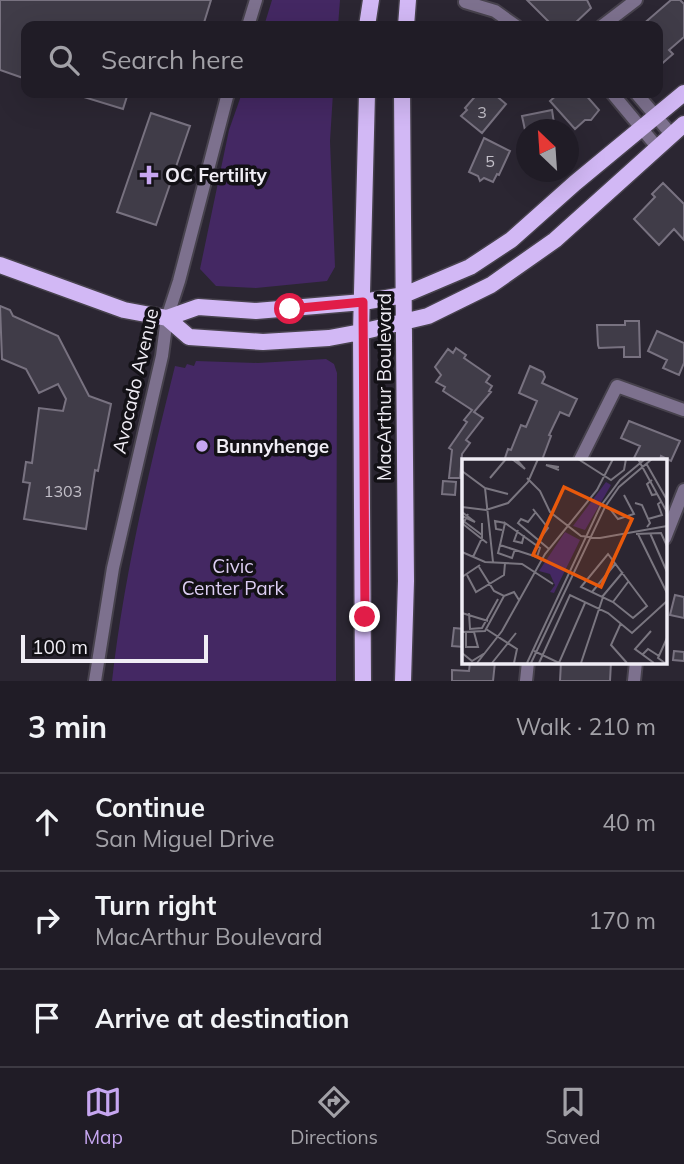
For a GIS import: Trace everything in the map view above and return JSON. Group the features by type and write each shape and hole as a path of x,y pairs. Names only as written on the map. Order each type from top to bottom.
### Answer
{"main road":[{"path":"368,21 371,0"},
{"path":"406,21 408,0"},
{"path":"0,265 124,310 167,318 198,307 256,311 363,302 404,295 470,267 511,240 684,93"},
{"name":"MacArthur Boulevard","path":"363,681 365,617 361,332 366,98"},
{"name":"MacArthur Boulevard","path":"402,98 406,581 403,681"},
{"path":"167,318 189,337 263,342 329,338 428,316 491,285 531,258 589,210 678,129"}],"street":[{"path":"250,21 256,0"},
{"path":"609,21 636,0"},
{"path":"465,2 495,11 509,21"},
{"name":"Avocado Avenue","path":"95,681 113,568 162,356 167,318 227,98"},
{"path":"616,98 657,147"},
{"path":"640,98 655,115 678,129"},
{"path":"580,459 617,386 684,410"},
{"path":"666,535 684,490"}],"green space":[{"path":"272,0 340,0 338,21 266,21"},
{"path":"240,98 333,98 330,141 335,267 327,281 256,288 216,286 200,269 229,130"},
{"name":"Civic Center Park","path":"326,359 334,364 337,373 336,681 112,681 130,562 175,366 194,366 196,361 258,363"}],"building":[{"path":"0,0 211,0 205,21 21,21 21,77 0,70"},
{"path":"527,0 587,0 591,8 577,21 548,21"},
{"path":"671,0 680,0 684,4 684,37 669,50 673,54 663,63 663,21 647,21"},
{"path":"87,98 126,98 123,109"},
{"path":"474,98 499,98 506,104 482,133 461,116 467,110 465,108"},
{"path":"553,98 588,98 599,110 591,120 585,120 579,125 579,119 566,119 550,101"},
{"path":"552,110 553,119 523,119 522,116"},
{"path":"151,113 190,126 156,225 117,212"},
{"path":"484,138 510,151 493,182 484,178 480,181 478,176 469,172"},
{"path":"663,183 684,204 684,240 674,229 659,245 634,219 655,197 652,194"},
{"path":"0,306 10,310 13,316 58,336 89,396 111,404 98,471 95,470 86,529 24,519 30,483 23,482 26,462 32,463 39,408 63,411 66,399 58,384 39,393 26,369 2,359"},
{"path":"625,321 639,321 640,357 624,357 624,347 599,348 597,325 625,325"},
{"path":"657,331 684,343 684,363 679,375 663,368 667,360 648,351"},
{"path":"456,348 466,355 464,358 490,376 486,382 492,386 489,391 491,392 474,412 483,418 466,440 470,443 462,454 460,478 449,478 452,450 449,448 472,410 443,391 445,387 436,382 441,375 435,367 448,349 453,353"},
{"path":"530,366 543,372 545,377 542,383 577,399 569,416 560,412 549,435 551,436 542,459 505,458 521,425 526,427 537,401 519,393"},
{"path":"629,421 680,441 671,461 661,456 660,459 634,459 640,446 621,438"},
{"path":"443,481 456,482 455,495 442,494"},
{"path":"675,595 684,597 684,618 670,615"},
{"path":"454,628 462,629 462,647 452,646"},
{"path":"674,651 684,652 684,661 673,660"},
{"path":"470,664 495,664 493,681 452,681 452,670 469,671"},
{"path":"561,664 611,664 610,681 560,681"}],"place":[{"name":"OC Fertility","path":"149,175"},
{"name":"Bunnyhenge","path":"202,446"}],"route":[{"path":"290,309 363,302 361,332 365,617"}]}
